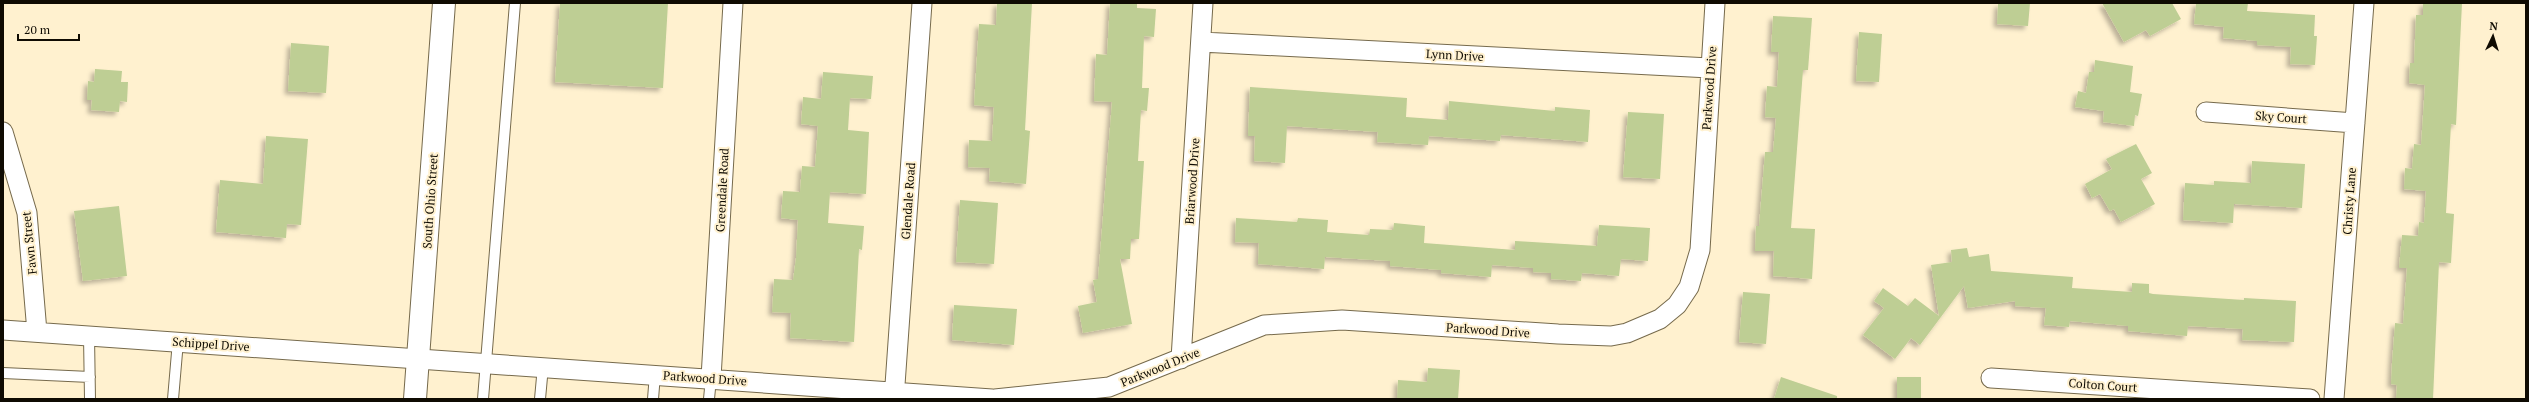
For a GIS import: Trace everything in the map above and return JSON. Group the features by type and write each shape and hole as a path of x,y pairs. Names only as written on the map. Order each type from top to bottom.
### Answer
{"main road":[{"name":"South Ohio Street","path":"415,399 444,3"}],"street":[{"name":"Greendale Road","path":"711,378 733,3"},
{"name":"Glendale Road","path":"895,395 922,3"},
{"name":"Briarwood Drive","path":"1180,359 1203,3"},
{"name":"Parkwood Drive","path":"995,399 1109,388 1264,325 1342,320 1611,336 1641,329 1660,319 1677,305 1689,287 1700,250 1715,3"},
{"name":"Christy Lane","path":"2334,399 2364,3"},
{"name":"Lynn Drive","path":"1200,42 1710,68"},
{"name":"Sky Court","path":"2206,112 2355,123"},
{"name":"Fawn Street","path":"3,132 27,213 37,332"},
{"name":"Schippel Drive","path":"3,330 418,358"},
{"name":"Parkwood Drive","path":"418,358 711,378 895,395 992,399"},
{"name":"Colton Court","path":"1991,378 2310,399"}],"lane":[{"path":"483,399 515,3"},
{"path":"89,336 90,399"},
{"path":"173,399 178,341"},
{"path":"540,399 543,366"},
{"path":"3,373 90,377"},
{"path":"653,399 655,374"},
{"path":"709,399 711,378"}],"building":[{"path":"560,3 668,3 663,88 555,82"},
{"path":"997,3 1032,3 1025,130 1030,131 1026,184 989,181 990,168 968,167 969,140 992,141 994,107 974,105 979,24 996,25"},
{"path":"1110,3 1137,3 1137,8 1156,9 1154,37 1144,36 1142,88 1149,88 1147,111 1141,110 1138,161 1144,161 1139,239 1131,239 1130,259 1120,259 1132,324 1083,333 1078,306 1097,302 1093,280 1098,279 1112,102 1094,101 1096,54 1107,55"},
{"path":"2030,3 2028,26 1997,24 1998,4"},
{"path":"2102,3 2172,3 2181,19 2150,36 2146,30 2124,42"},
{"path":"2196,3 2248,3 2247,11 2315,15 2314,36 2317,36 2315,65 2290,64 2291,47 2257,45 2257,41 2223,38 2224,27 2194,24"},
{"path":"2423,3 2462,3 2456,125 2451,124 2446,213 2454,214 2451,263 2439,262 2433,399 2396,399 2397,385 2391,384 2395,323 2403,324 2407,268 2399,268 2402,235 2418,236 2419,222 2424,223 2426,191 2404,189 2405,168 2412,169 2414,144 2421,145 2425,85 2409,83 2410,63 2414,63 2416,15 2423,15"},
{"path":"1773,16 1812,18 1808,70 1803,70 1791,228 1815,229 1812,279 1773,276 1774,251 1755,251 1756,226 1759,226 1765,152 1773,152 1776,118 1765,117 1767,86 1777,87 1779,52 1771,52"},
{"path":"1859,32 1882,34 1879,82 1856,81"},
{"path":"291,43 329,46 326,93 288,91"},
{"path":"2095,60 2133,66 2130,92 2142,94 2138,116 2135,115 2134,126 2103,122 2104,111 2075,107 2078,91 2086,93 2089,72 2094,72"},
{"path":"95,69 122,71 121,82 128,82 127,102 120,101 119,112 91,110 92,100 87,100 88,81 94,82"},
{"path":"823,72 873,76 871,99 850,98 848,130 869,132 866,194 830,192 828,223 864,226 862,250 859,249 854,342 790,338 791,313 772,312 774,279 793,280 796,258 798,220 781,218 783,191 800,192 802,166 815,167 818,126 801,124 803,97 821,99"},
{"path":"1250,87 1407,98 1406,117 1448,120 1449,101 1555,111 1555,107 1590,110 1588,142 1501,135 1500,141 1429,136 1428,145 1377,142 1378,132 1287,126 1285,163 1254,161 1255,136 1248,136"},
{"path":"1628,112 1664,114 1660,179 1623,177"},
{"path":"266,136 308,139 301,225 287,224 286,238 216,232 220,180 263,184"},
{"path":"2136,144 2152,173 2141,179 2155,204 2121,222 2114,209 2110,211 2100,194 2092,198 2085,184 2112,169 2106,159"},
{"path":"2252,161 2305,164 2302,208 2234,204 2233,223 2183,220 2185,183 2214,185 2214,181 2251,183"},
{"path":"960,200 998,203 994,264 956,262"},
{"path":"119,206 127,276 83,281 74,211"},
{"path":"1236,218 1297,222 1298,218 1328,220 1327,232 1369,235 1370,229 1393,230 1394,223 1425,226 1424,243 1515,250 1515,241 1597,246 1599,225 1650,228 1648,261 1621,259 1619,276 1582,273 1581,281 1551,279 1551,273 1533,272 1533,268 1492,265 1491,277 1441,273 1441,270 1390,266 1390,261 1325,257 1324,269 1258,264 1259,243 1235,242"},
{"path":"1967,248 1969,257 1989,254 1991,271 2073,277 2072,288 2132,292 2132,283 2149,284 2149,293 2153,294 2244,300 2244,298 2296,301 2294,342 2242,340 2243,329 2188,326 2187,336 2128,331 2128,326 2070,321 2069,327 2044,325 2046,308 2015,306 2015,301 1968,308 1964,286 1920,345 1911,338 1895,359 1863,335 1884,308 1874,301 1883,288 1908,306 1915,298 1939,316 1931,265 1952,262 1951,250"},
{"path":"1743,292 1770,294 1766,344 1739,342"},
{"path":"954,305 1017,309 1014,345 952,340"},
{"path":"1428,368 1460,370 1458,399 1397,399 1398,380 1427,382"},
{"path":"1781,377 1837,396 1837,399 1774,399"},
{"path":"1897,377 1921,377 1921,399 1897,399"}]}
